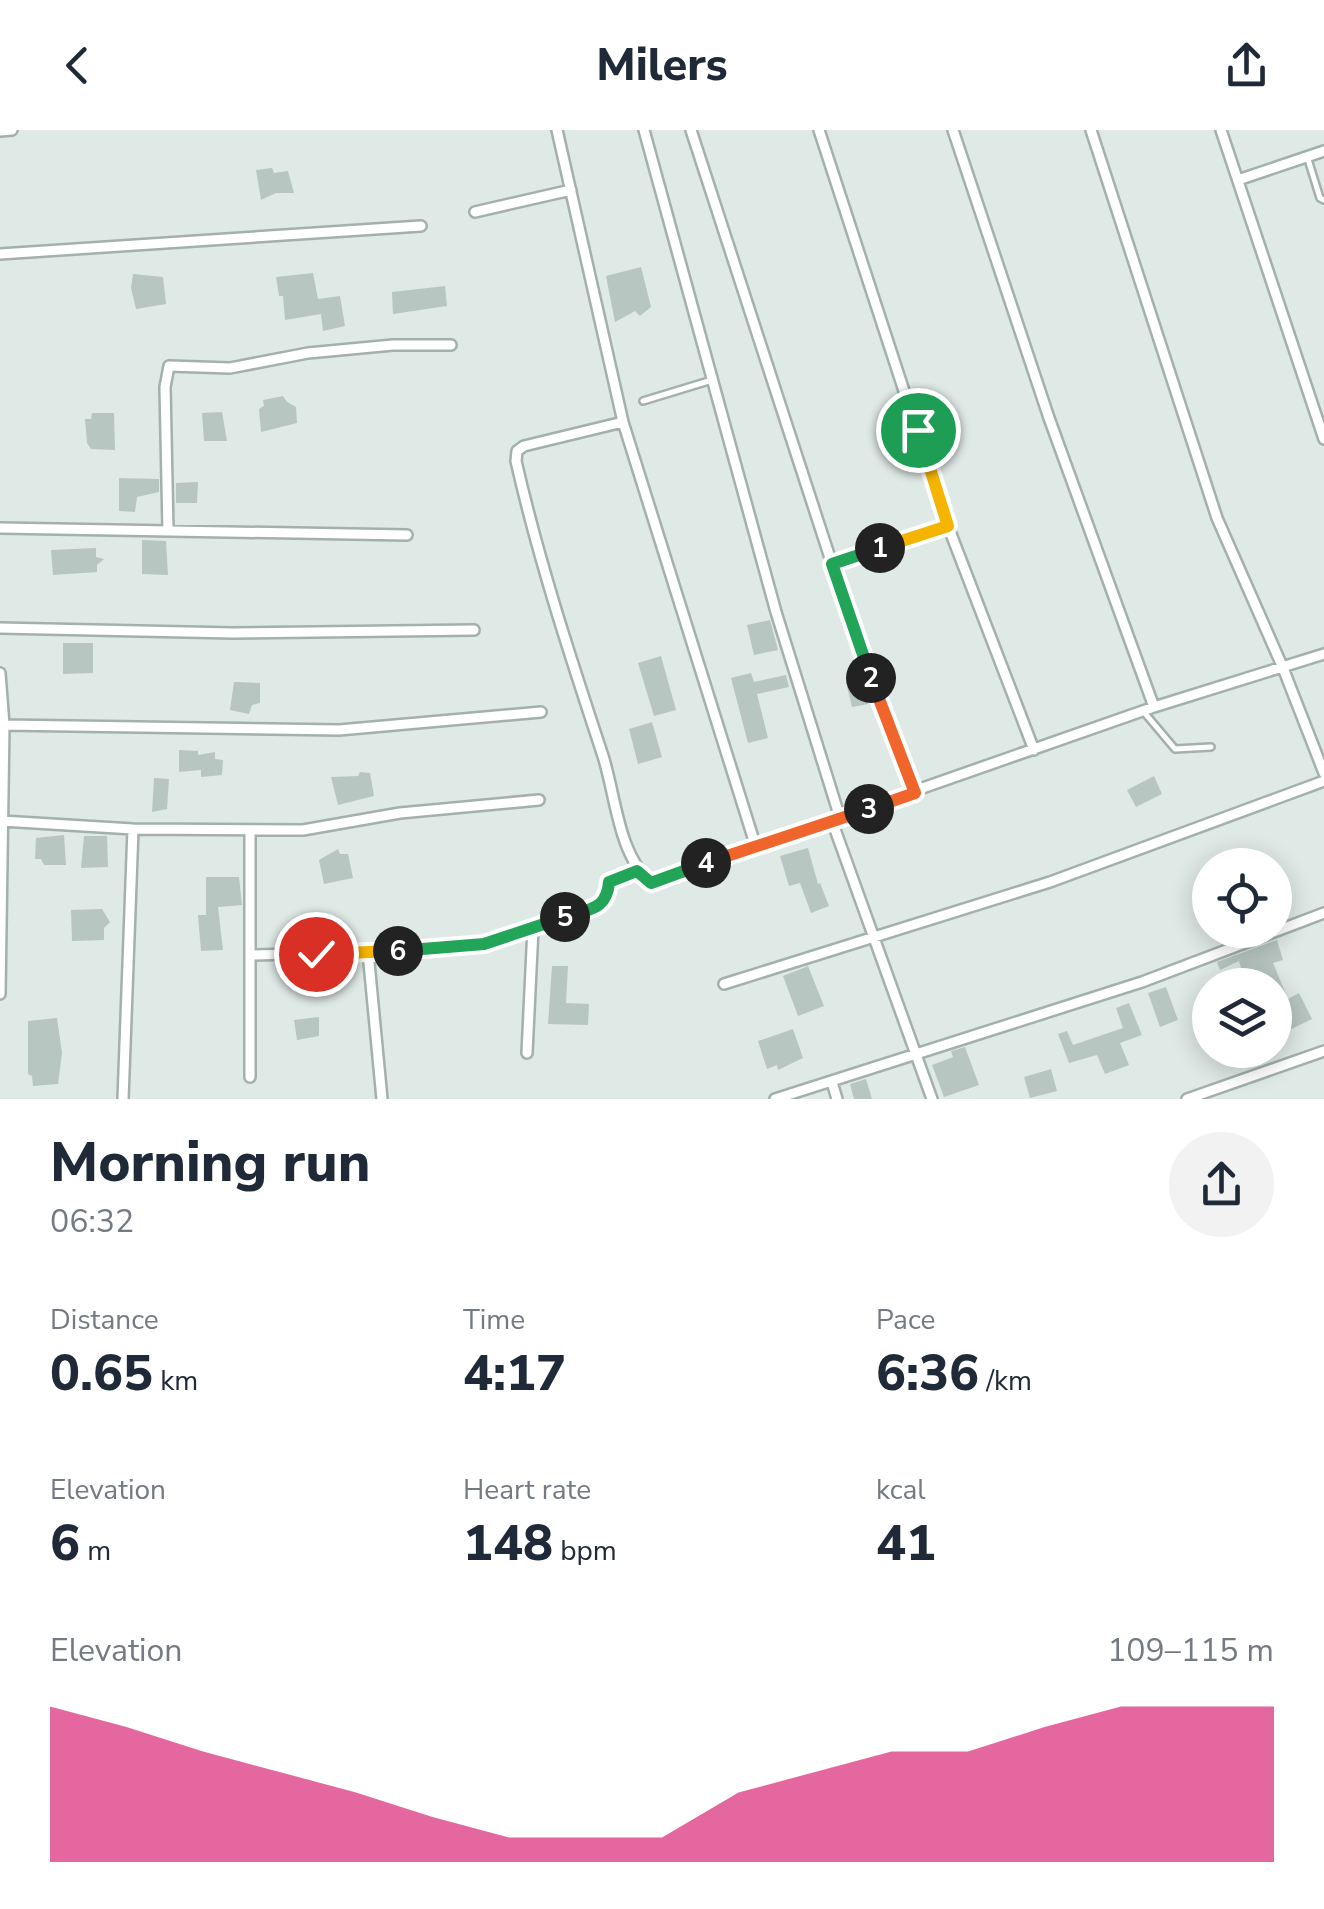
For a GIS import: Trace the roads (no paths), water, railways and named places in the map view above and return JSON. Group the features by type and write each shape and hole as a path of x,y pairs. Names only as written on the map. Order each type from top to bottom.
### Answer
{"street":[{"path":"0,131 12,130"},
{"path":"557,130 623,422 755,844"},
{"path":"644,130 836,819 932,1099"},
{"path":"691,130 832,564 915,793"},
{"path":"820,130 948,526 1034,750"},
{"path":"953,130 1049,418 1154,707"},
{"path":"1091,130 1217,518 1324,773"},
{"path":"1221,130 1321,418 1324,438"},
{"path":"1238,180 1324,151"},
{"path":"476,212 570,190"},
{"path":"0,254 422,226"},
{"path":"168,530 165,387 169,366 230,368 308,352 450,345"},
{"path":"623,422 524,446 517,452 516,461 555,611 634,872 651,883 1142,711 1324,654"},
{"path":"832,564 948,526"},
{"path":"0,528 407,535"},
{"path":"0,628 233,633 474,630"},
{"path":"0,673 4,725 0,994"},
{"path":"4,725 325,731 541,712"},
{"path":"724,984 1089,869 1324,781"},
{"path":"2,820 250,832 303,830 414,811 539,800"},
{"path":"123,1099 134,829"},
{"path":"250,832 250,1078"},
{"path":"252,955 484,944 604,903 609,882 634,872"},
{"path":"775,1099 1142,982 1324,913"},
{"path":"528,1053 533,928"},
{"path":"368,952 382,1099"},
{"path":"1187,1099 1324,1052"},
{"path":"832,1082 838,1099"}],"lane":[{"path":"1307,156 1320,198 1324,200"},
{"path":"644,401 713,380"},
{"path":"1142,711 1170,746 1211,747"}]}
